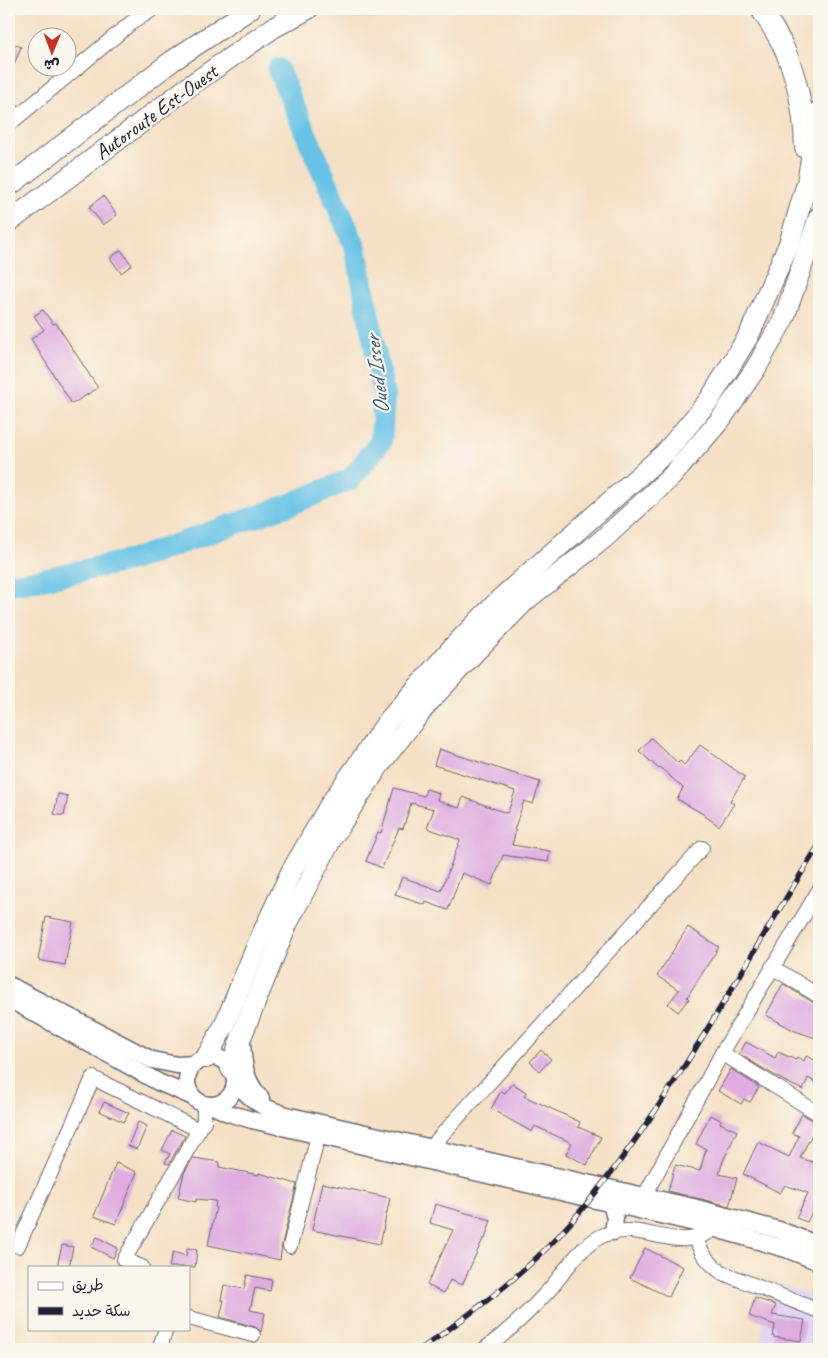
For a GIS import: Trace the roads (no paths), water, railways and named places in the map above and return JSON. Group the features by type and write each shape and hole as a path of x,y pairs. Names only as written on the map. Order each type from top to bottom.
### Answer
{"highway":[{"name":"Autoroute Est-Ouest","path":"9,186 172,61 250,9"},
{"name":"Autoroute Est-Ouest","path":"9,222 191,84 273,28 308,9"},
{"path":"761,9 783,45 799,88 805,130 807,183"},
{"path":"200,1061 224,1026 258,943 291,872 331,804 388,721 452,648 501,598 665,453 710,399 750,335 790,244 807,183 819,111"},
{"path":"233,1075 242,1035 287,924 333,836 380,764 427,704 476,650 525,601 602,540 671,477 721,419 756,368 784,318 819,217"}],"main road":[{"path":"9,985 144,1057 168,1064 200,1061 212,1057 223,1061 254,1102 275,1112 430,1148 641,1202 738,1218 779,1230 819,1245"},
{"path":"9,999 158,1082 228,1113 318,1136 611,1204 641,1202 715,1228 786,1249 819,1262"},
{"path":"144,1057 166,1059 183,1056 199,1049 213,1039 224,1026"},
{"path":"242,1035 247,1077 253,1090 275,1112"},
{"path":"200,1061 187,1076 188,1090 202,1102 225,1101 234,1088 233,1075"},
{"path":"611,1204 615,1218 613,1232"}],"street":[{"path":"9,124 131,23 153,9"},
{"path":"430,1148 702,848"},
{"path":"641,1202 722,1053 772,967 815,906 819,890"},
{"path":"772,967 819,996"},
{"path":"722,1053 819,1114"},
{"path":"18,1246 93,1078 199,1130"},
{"path":"139,1266 124,1260 204,1121 202,1102"},
{"path":"290,1246 318,1136"},
{"path":"486,1349 505,1334 549,1290 583,1249 597,1239 613,1232 637,1230 680,1240 696,1239 706,1235 715,1228"},
{"path":"696,1239 703,1256 723,1273 819,1311"},
{"path":"190,1318 253,1335"},
{"path":"160,1349 166,1330"}],"waterway":[{"name":"Oued Isser","path":"9,583 24,583 132,560 289,505 351,479 381,441 384,396 356,249 278,69"}],"railway":[{"path":"421,1349 481,1305 520,1273 556,1239 608,1177 672,1085 819,845"}]}
